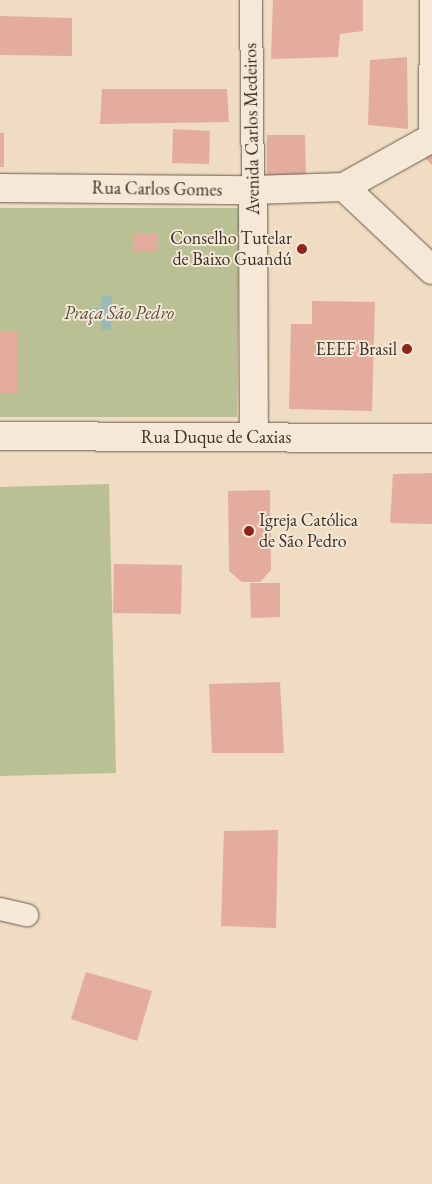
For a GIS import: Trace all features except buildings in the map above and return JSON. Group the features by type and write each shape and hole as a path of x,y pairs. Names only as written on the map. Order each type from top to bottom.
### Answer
{"street":[{"name":"Avenida Carlos Medeiros","path":"251,0 254,437"},
{"path":"431,0 431,139 344,187 432,270"},
{"name":"Rua Carlos Gomes","path":"0,188 253,190 344,187"},
{"name":"Rua Duque de Caxias","path":"0,436 432,438"},
{"path":"0,909 27,915"}],"green space":[{"name":"Praça São Pedro","path":"0,208 239,208 237,417 0,417"},
{"path":"109,484 116,773 0,776 0,487"}],"water":[{"path":"101,296 112,296 112,307 123,307 123,317 111,318 111,330 101,330 101,318 89,318 89,308 101,308"}],"place":[{"name":"Conselho Tutelar de Baixo Guandú","path":"302,249"},
{"name":"EEEF Brasil","path":"407,349"},
{"name":"Igreja Católica de São Pedro","path":"249,531"}]}
